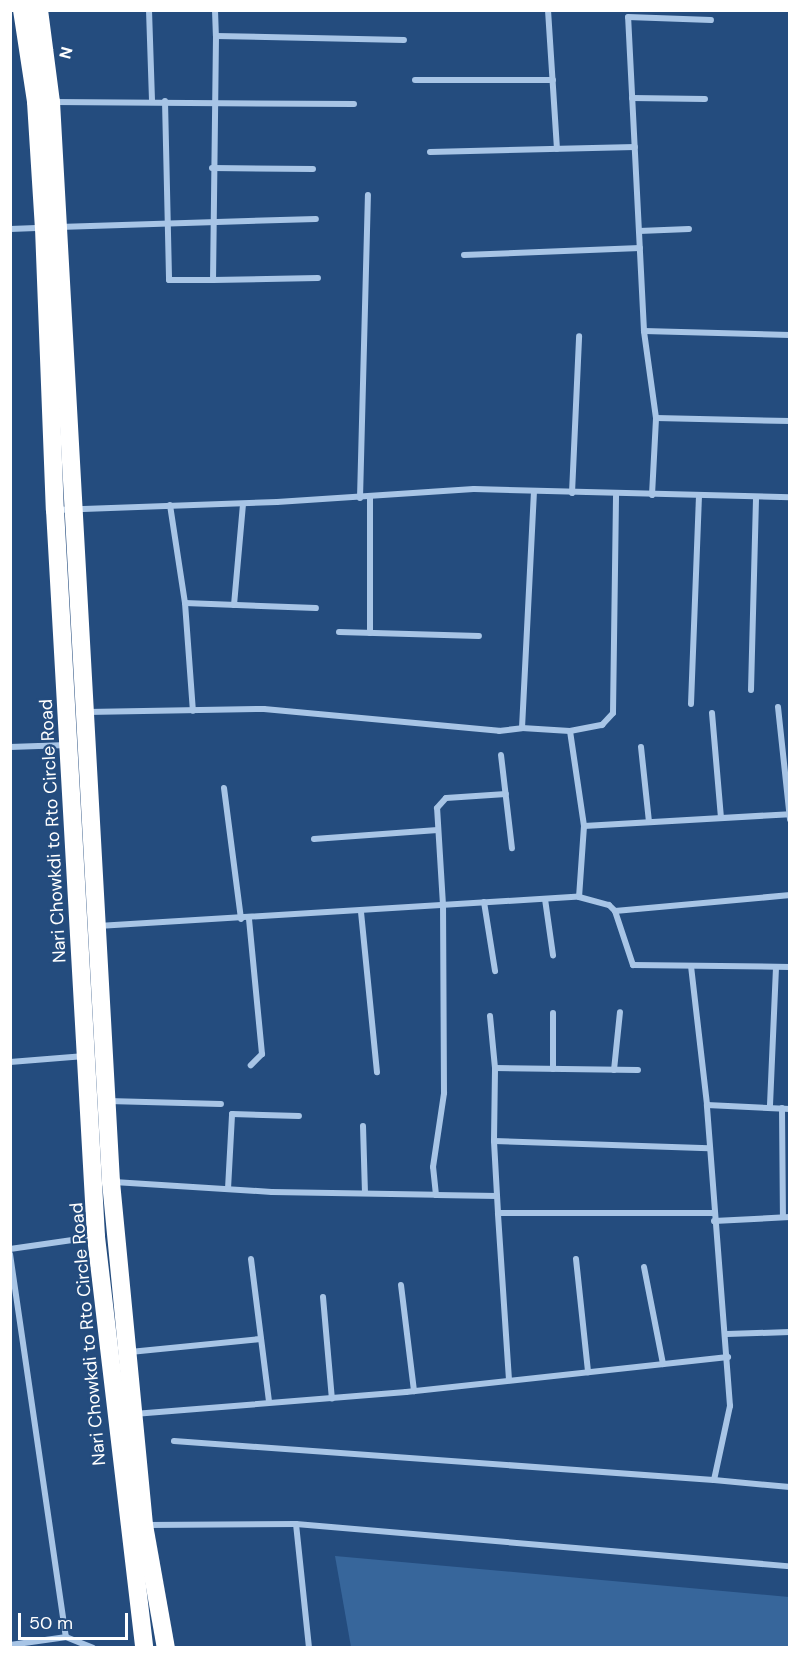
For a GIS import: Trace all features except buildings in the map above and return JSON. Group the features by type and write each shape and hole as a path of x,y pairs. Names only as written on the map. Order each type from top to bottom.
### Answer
{"highway":[{"name":"Nari Chowkdi to Rto Circle Road","path":"22,10 51,227 64,510 71,745 87,927 94,1055 96,1237 124,1414 144,1647"},
{"path":"39,10 51,102 51,227"},
{"path":"64,510 84,712 87,927"},
{"path":"94,1055 105,1101 127,1352 124,1414 166,1647"}],"street":[{"path":"149,10 152,101"},
{"path":"213,280 212,100 216,36 215,10"},
{"path":"548,10 557,149"},
{"path":"652,495 656,418 644,331 628,16 711,20"},
{"path":"216,36 404,40"},
{"path":"415,80 553,80"},
{"path":"632,99 705,99"},
{"path":"51,102 212,100 354,104"},
{"path":"165,101 169,280 318,278"},
{"path":"430,152 635,147"},
{"path":"212,168 314,169"},
{"path":"360,498 368,195"},
{"path":"10,229 167,221 315,219"},
{"path":"639,231 689,230"},
{"path":"464,255 640,248"},
{"path":"644,331 789,335"},
{"path":"572,493 579,336"},
{"path":"656,418 789,421"},
{"path":"64,510 243,504 474,489 699,497 789,497"},
{"path":"522,728 534,491"},
{"path":"84,712 264,710 499,731 522,728 570,731 602,725 613,713 616,494"},
{"path":"370,497 370,633"},
{"path":"691,704 699,497"},
{"path":"751,690 756,498"},
{"path":"234,605 243,504"},
{"path":"170,505 185,603 193,711"},
{"path":"185,603 316,608"},
{"path":"339,632 479,636"},
{"path":"778,708 789,819"},
{"path":"712,714 721,818"},
{"path":"570,731 584,826 579,897"},
{"path":"10,747 71,745"},
{"path":"641,747 649,822"},
{"path":"501,755 512,848"},
{"path":"224,788 245,919 262,1054 251,1065"},
{"path":"436,1195 434,1167 444,1093 443,905 437,808 442,799 506,794"},
{"path":"584,826 789,814"},
{"path":"314,839 438,830"},
{"path":"615,911 789,895"},
{"path":"87,927 579,897 609,905 615,911 633,965 789,967"},
{"path":"545,899 553,956"},
{"path":"484,902 495,972"},
{"path":"361,912 377,1072"},
{"path":"691,966 707,1105 714,1217 727,1334 730,1406 714,1480"},
{"path":"770,1106 776,967"},
{"path":"614,1070 620,1012"},
{"path":"553,1013 553,1069"},
{"path":"490,1016 495,1068 494,1141 509,1380"},
{"path":"10,1062 94,1055"},
{"path":"495,1068 638,1070"},
{"path":"105,1101 221,1104"},
{"path":"498,1214 786,1217 786,1108 707,1105"},
{"path":"228,1189 232,1114 299,1116"},
{"path":"363,1126 365,1192"},
{"path":"494,1141 709,1148"},
{"path":"111,1182 228,1189 497,1196"},
{"path":"66,1637 10,1251 96,1237"},
{"path":"250,1259 269,1402"},
{"path":"576,1259 588,1372"},
{"path":"644,1267 663,1364"},
{"path":"401,1285 414,1391"},
{"path":"322,1297 332,1399"},
{"path":"727,1334 789,1332"},
{"path":"127,1352 260,1339"},
{"path":"124,1414 332,1399 728,1357"},
{"path":"174,1441 789,1487"},
{"path":"296,1524 309,1647"},
{"path":"144,1525 296,1524 789,1566"},
{"path":"10,1645 66,1637 93,1647"}],"shaded area":[{"path":"335,1556 789,1597 789,1647 351,1647"}]}
